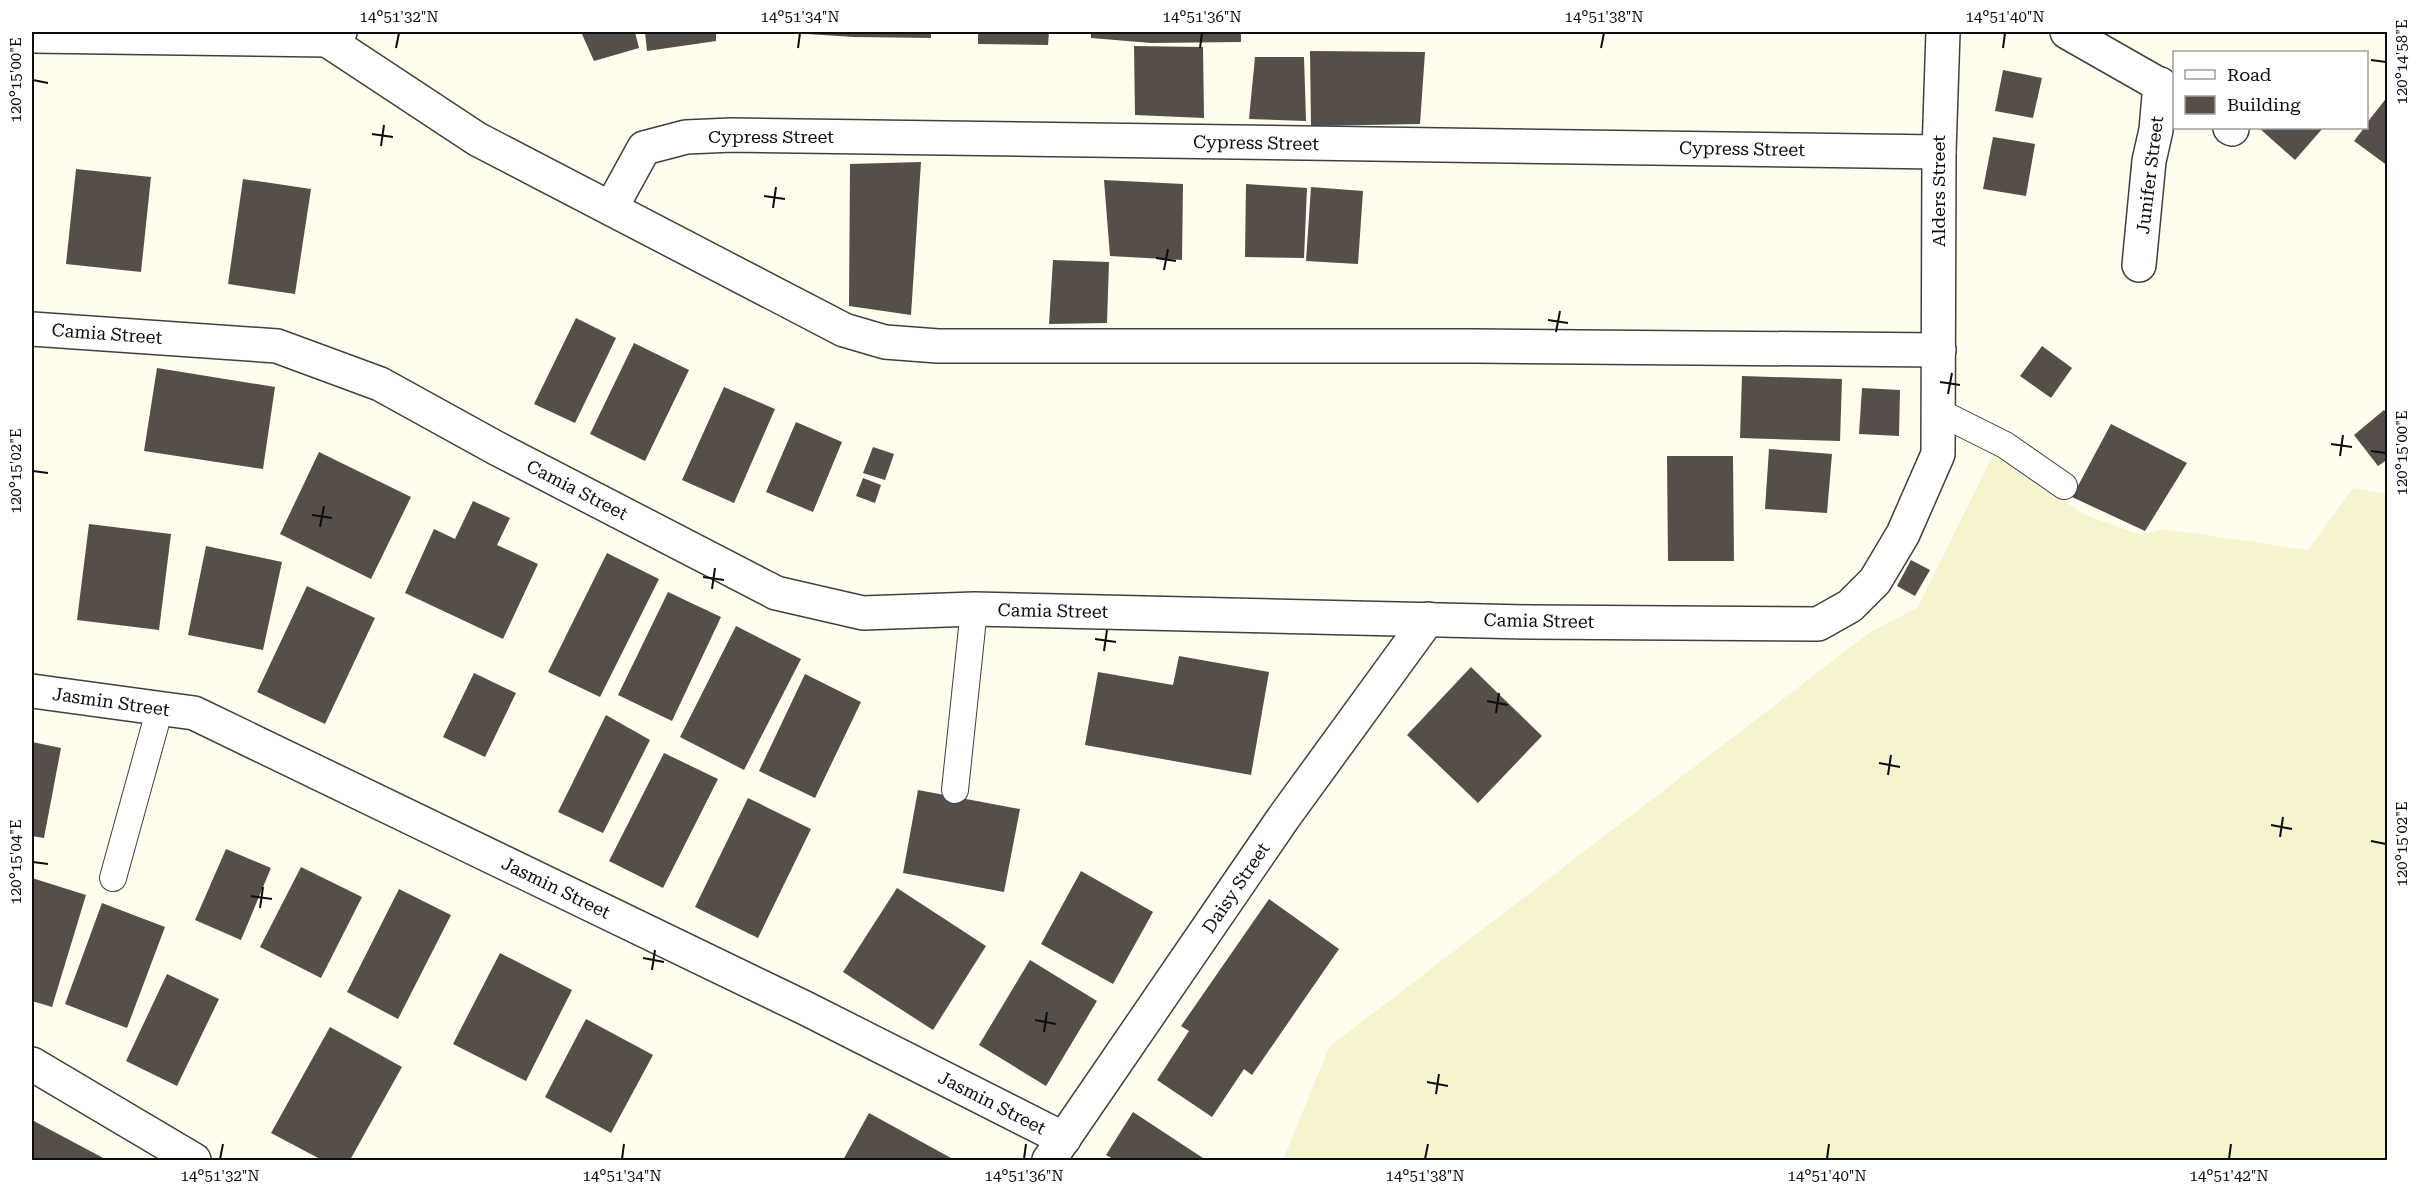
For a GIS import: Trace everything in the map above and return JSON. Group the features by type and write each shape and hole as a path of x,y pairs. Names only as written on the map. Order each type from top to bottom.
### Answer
{"street":[{"name":"Alders Street","path":"1939,350 1939,152 1943,32"},
{"path":"2067,32 2167,88"},
{"path":"32,36 334,36 477,138 844,330 885,342 938,346 1473,346 1939,350"},
{"name":"Junifer Street","path":"2139,265 2149,161 2167,88"},
{"name":"Cypress Street","path":"611,208 644,148 686,137 732,135 1939,152"},
{"name":"Camia Street","path":"32,329 278,346 380,384 496,448 776,593 863,612 974,609 1428,619 1818,624 1850,606 1875,581 1903,534 1938,454 1939,350"},
{"name":"Daisy Street","path":"1056,1150 1284,817 1428,619"},
{"name":"Jasmin Street","path":"32,691 194,713 805,1008 1056,1150"},
{"path":"32,1064 194,1161"}],"lane":[{"path":"1940,412 2005,445 2064,486"},
{"path":"955,790 974,609"},
{"path":"113,878 160,708"}],"green space":[{"path":"1994,453 2085,515 2141,535 2163,529 2308,550 2353,488 2387,494 2387,1160 1283,1160 1329,1047 1869,633 1918,607"}],"building":[{"path":"581,32 635,32 639,48 594,61"},
{"path":"645,32 716,32 716,41 647,51"},
{"path":"792,32 931,32 931,38 854,37"},
{"path":"978,32 1049,32 1048,45 978,44"},
{"path":"1091,32 1241,32 1241,42 1151,43 1091,38"},
{"path":"1134,46 1203,47 1204,118 1135,115"},
{"path":"1310,51 1425,52 1420,124 1311,126"},
{"path":"1255,57 1304,57 1306,121 1249,119"},
{"path":"2003,70 2042,78 2033,118 1995,111"},
{"path":"2388,96 2388,166 2354,141 2363,129 2368,129 2368,121"},
{"path":"2260,129 2322,129 2295,160"},
{"path":"1993,137 2035,144 2026,196 1983,189"},
{"path":"921,162 911,315 849,306 850,164"},
{"path":"76,169 151,177 141,272 66,264"},
{"path":"243,179 311,189 295,294 228,284"},
{"path":"1104,180 1183,184 1182,260 1110,256"},
{"path":"1246,184 1307,188 1304,258 1245,257"},
{"path":"1311,187 1363,191 1358,264 1306,261"},
{"path":"1053,260 1109,262 1107,323 1049,324"},
{"path":"576,318 616,338 575,423 534,404"},
{"path":"634,343 689,370 645,461 590,434"},
{"path":"2042,346 2072,368 2051,398 2020,376"},
{"path":"157,368 275,387 263,469 144,451"},
{"path":"1742,376 1842,379 1840,441 1740,438"},
{"path":"724,387 775,409 734,503 682,480"},
{"path":"1862,388 1900,390 1899,436 1859,434"},
{"path":"2384,410 2388,414 2388,459 2378,466 2354,435"},
{"path":"796,422 842,442 813,512 766,492"},
{"path":"2111,424 2187,463 2145,531 2072,497"},
{"path":"873,447 894,454 885,480 863,473"},
{"path":"1769,449 1832,454 1827,513 1765,509"},
{"path":"319,452 411,497 371,579 280,534"},
{"path":"1667,456 1733,456 1734,561 1668,561"},
{"path":"863,478 881,485 875,503 856,496"},
{"path":"473,501 510,518 497,545 538,564 503,639 405,593 434,529 455,539"},
{"path":"89,524 171,534 159,630 77,620"},
{"path":"206,546 282,562 263,650 188,635"},
{"path":"607,553 659,579 600,697 548,672"},
{"path":"1911,560 1930,570 1915,596 1897,586"},
{"path":"307,586 375,618 325,724 257,692"},
{"path":"668,592 721,617 672,721 618,695"},
{"path":"736,626 801,659 744,770 680,737"},
{"path":"1179,656 1269,672 1251,775 1085,745 1098,672 1173,685"},
{"path":"1471,667 1542,736 1478,803 1407,735"},
{"path":"474,673 516,693 485,757 443,737"},
{"path":"805,674 861,702 815,798 759,771"},
{"path":"606,715 650,740 603,833 558,812"},
{"path":"32,742 61,748 44,838 32,836"},
{"path":"664,753 718,779 663,888 609,861"},
{"path":"918,790 1020,809 1004,892 903,873"},
{"path":"748,798 811,829 758,938 695,907"},
{"path":"226,849 271,868 241,940 195,920"},
{"path":"301,867 362,897 321,978 260,947"},
{"path":"1081,871 1153,912 1113,984 1041,944"},
{"path":"32,878 86,895 52,1007 32,1001"},
{"path":"897,888 986,946 933,1030 843,972"},
{"path":"399,889 451,915 398,1019 347,992"},
{"path":"1269,899 1339,949 1252,1075 1244,1069 1212,1117 1157,1080 1189,1031 1181,1026"},
{"path":"102,903 165,927 127,1028 65,1004"},
{"path":"500,953 572,990 526,1081 453,1044"},
{"path":"1030,960 1097,1001 1046,1086 979,1045"},
{"path":"167,974 219,999 177,1086 126,1061"},
{"path":"586,1019 653,1055 611,1133 545,1097"},
{"path":"330,1027 402,1067 350,1160 322,1160 271,1133"},
{"path":"1133,1112 1206,1160 1115,1160 1106,1155"},
{"path":"869,1113 951,1158 949,1160 843,1160"},
{"path":"32,1120 107,1160 32,1160"}]}
